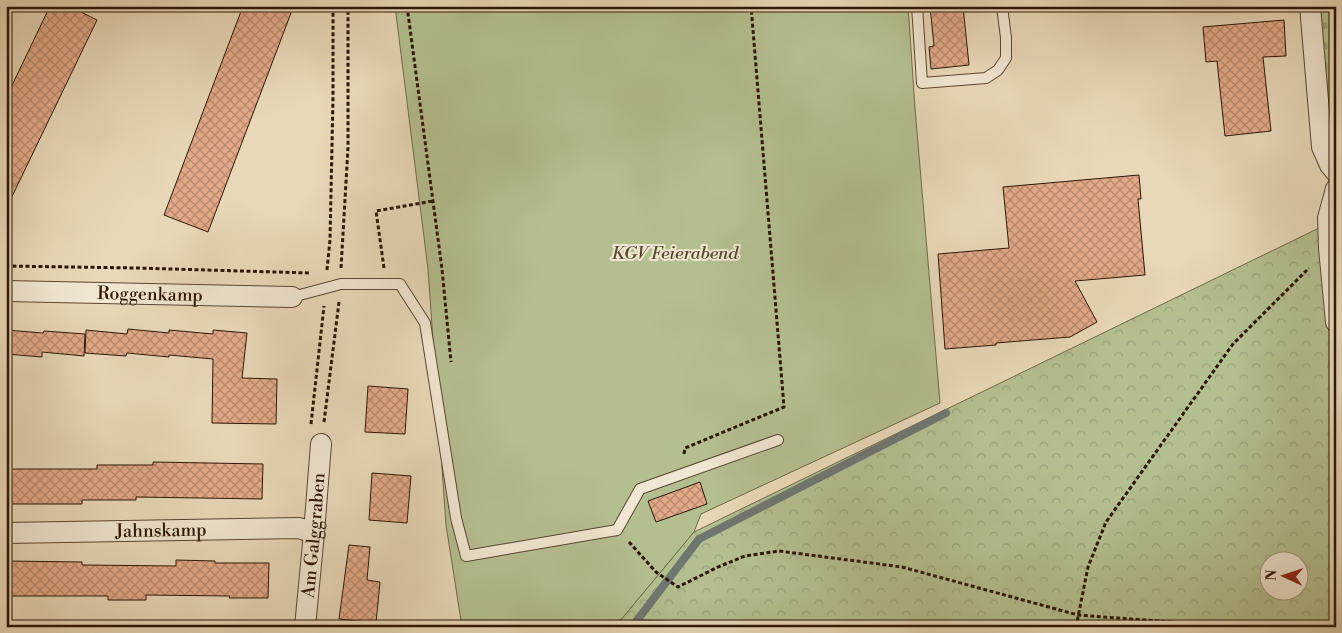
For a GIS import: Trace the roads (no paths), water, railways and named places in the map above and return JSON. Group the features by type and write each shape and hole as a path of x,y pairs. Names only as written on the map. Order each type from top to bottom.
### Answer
{"street":[{"path":"1310,6 1322,147 1330,165 1336,172"},
{"path":"1336,189 1328,218 1336,322"},
{"name":"Roggenkamp","path":"6,291 292,297"},
{"name":"Am Galggraben","path":"305,627 321,444"},
{"name":"Jahnskamp","path":"6,533 299,528 314,533"}],"lane":[{"path":"917,6 922,83 986,78 998,70 1006,58 1006,38 1002,6"},
{"path":"292,297 341,284 400,284 425,323 456,518 466,556 617,530 640,489 778,440"}],"waterway":[{"path":"635,623 699,539 946,413"},
{"path":"633,625 635,623 723,627"}],"park label":[{"name":"KGV Feierabend","path":"675,253"}]}
